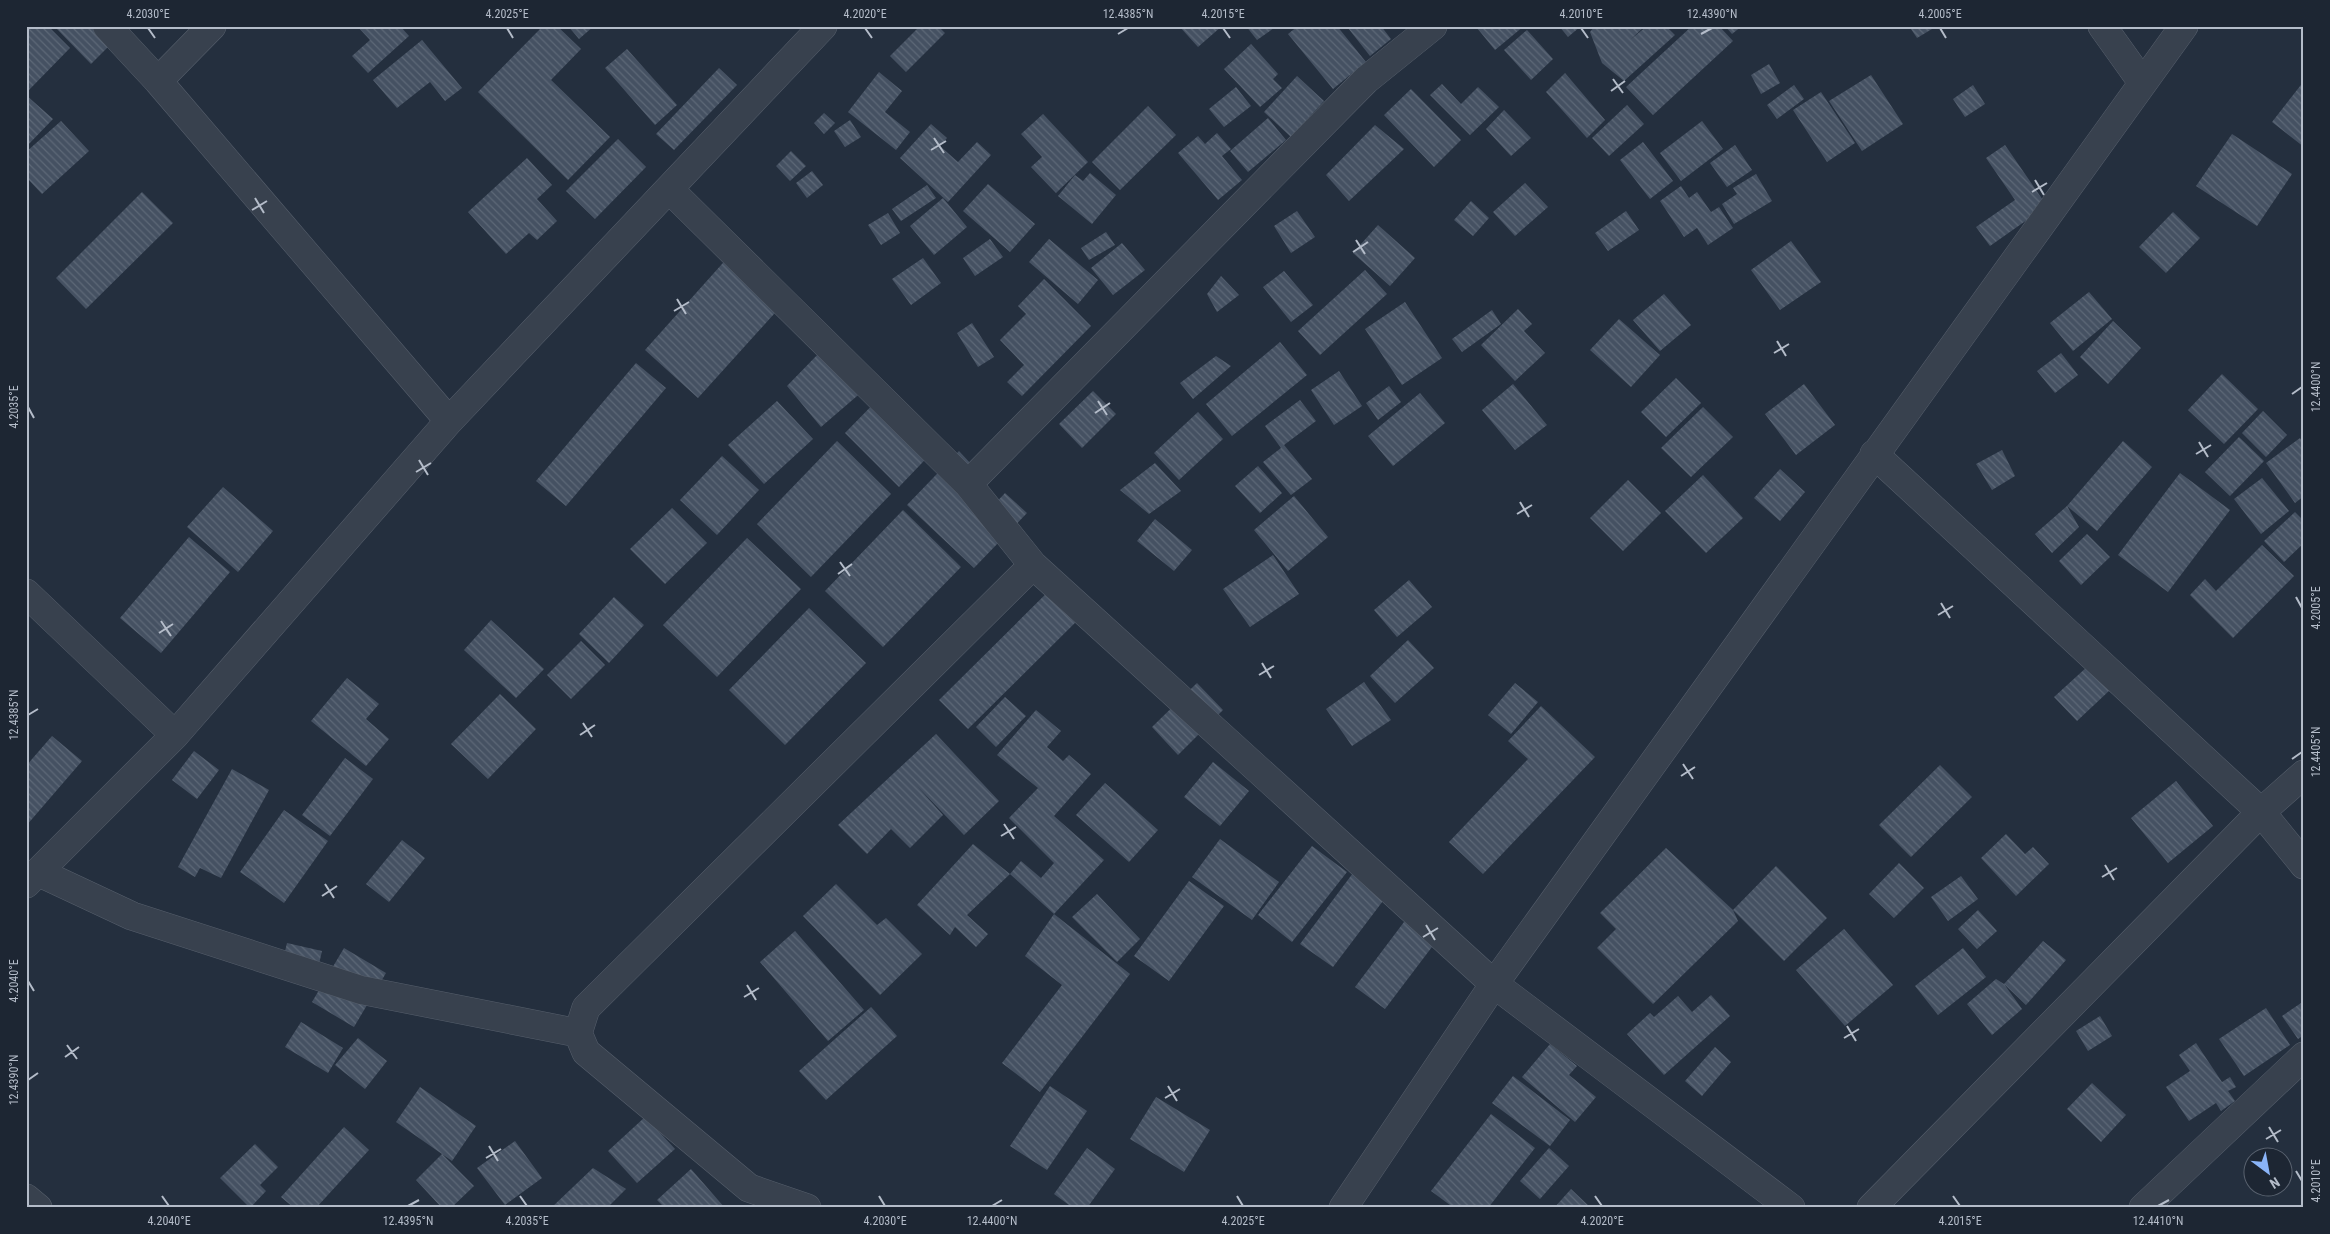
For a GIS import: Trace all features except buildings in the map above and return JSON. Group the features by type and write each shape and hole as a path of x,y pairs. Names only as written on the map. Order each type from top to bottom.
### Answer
{"street":[{"path":"107,26 158,81 449,421"},
{"path":"158,81 212,26"},
{"path":"578,1034 361,990 132,916 32,878 175,734 449,421 823,26"},
{"path":"968,484 1366,80 1433,26"},
{"path":"2102,26 2142,82"},
{"path":"1343,1208 1494,984 2184,26"},
{"path":"669,189 968,484 1033,565 1494,984 1791,1208"},
{"path":"1874,454 2262,812 2304,865"},
{"path":"807,1208 749,1188 586,1052 578,1034 586,1008 1033,565"},
{"path":"26,593 175,734"},
{"path":"1870,1208 2262,812 2304,774"},
{"path":"2143,1208 2304,1056"},
{"path":"26,1198 38,1208"}]}
